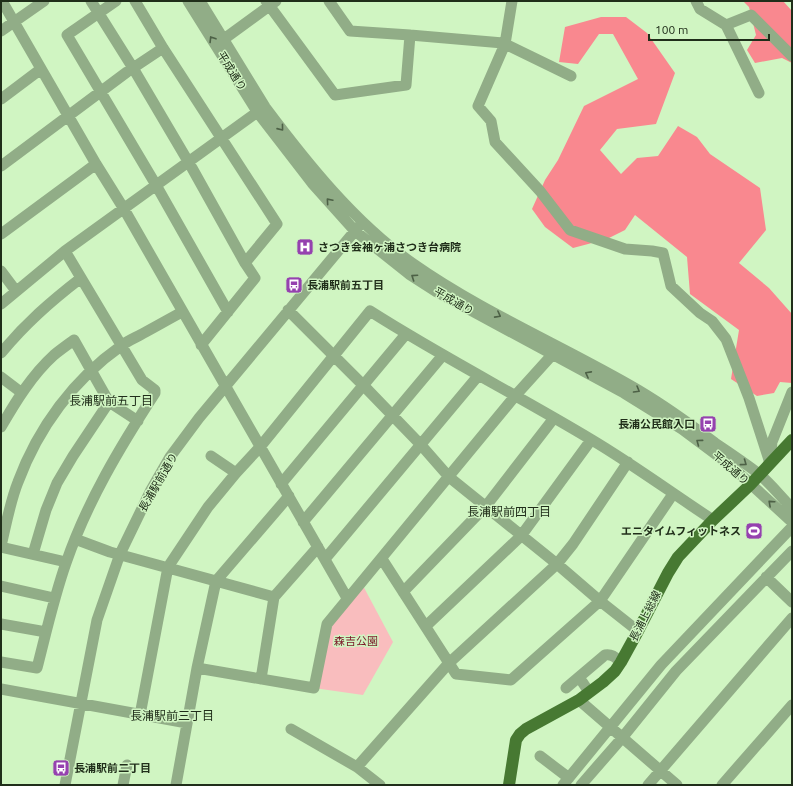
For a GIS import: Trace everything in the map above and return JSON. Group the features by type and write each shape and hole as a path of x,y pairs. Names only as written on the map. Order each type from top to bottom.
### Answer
{"main road":[{"name":"長浦上総線","path":"509,785 516,740 520,734 526,729 579,700 615,671 638,632 659,589 675,562 713,520 750,485 792,440"}],"street":[{"path":"2,1 96,164 124,209 347,598"},
{"path":"1,31 44,1"},
{"path":"91,1 133,68 188,162 244,263 255,278 201,344"},
{"path":"116,1 67,35 156,185 228,312"},
{"path":"135,1 163,48 277,224 244,263"},
{"name":"平成通り","path":"188,1 261,110 313,168 358,226 409,274 437,292 554,351 643,393 685,420 759,474 792,508"},
{"name":"平成通り","path":"200,1 224,39 261,110"},
{"path":"329,1 350,31 505,44 571,76"},
{"path":"512,1 505,44 478,106 491,121 495,142 540,191 570,230 625,249 652,251 663,254 671,286 712,321 726,339 749,398 770,463"},
{"path":"696,1 700,8 726,25 759,93"},
{"path":"224,39 270,3 335,95 406,85 410,35"},
{"path":"726,25 751,15 792,56"},
{"path":"1,166 68,115 163,48"},
{"path":"1,98 41,69"},
{"path":"1,304 16,290 65,251 261,110"},
{"path":"1,234 96,164"},
{"name":"長浦駅前通り","path":"65,785 97,620 120,554 151,490 170,457 225,386 358,226"},
{"path":"1,662 38,668 54,598 75,539 110,465 155,393 155,390 142,380 65,251"},
{"path":"1,272 16,290"},
{"path":"1,353 24,327 46,306 81,278"},
{"path":"288,310 421,445 449,477 557,564 600,602 638,632"},
{"path":"140,715 168,568 208,507 260,447 370,311 406,334 478,376 516,396 628,462 713,520"},
{"path":"66,562 1,547 18,482 31,451 64,400 92,370 122,345 182,312"},
{"path":"281,484 406,334"},
{"path":"1,427 22,393 38,372 54,355 74,340 109,402 138,420"},
{"path":"197,668 314,688 327,624 347,598 382,559 554,351"},
{"name":"平成通り","path":"554,351 682,429 729,464 750,485 792,522"},
{"path":"303,522 442,355"},
{"path":"1,376 22,393"},
{"path":"325,559 478,376"},
{"path":"770,463 772,442 792,392"},
{"path":"33,554 46,510 57,482 109,402"},
{"path":"403,592 486,506 554,418"},
{"path":"426,626 521,536 591,440"},
{"path":"211,456 236,473"},
{"path":"357,767 449,663 557,564 573,544 628,462"},
{"path":"382,559 456,674 511,680 600,602 673,494"},
{"path":"176,785 186,723 216,581 289,496"},
{"path":"540,756 566,782 661,665 792,527"},
{"path":"75,539 168,568 274,597"},
{"path":"261,678 274,597 318,548"},
{"path":"581,785 622,738 676,671 792,551"},
{"path":"766,577 792,602"},
{"path":"1,586 54,598"},
{"path":"648,785 792,618"},
{"path":"1,624 46,632"},
{"path":"566,688 605,655 613,655 621,662"},
{"path":"579,677 590,692"},
{"path":"1,689 80,705 186,723"},
{"path":"579,700 677,785"},
{"path":"722,785 792,705"},
{"path":"291,729 357,767 380,785"},
{"path":"123,785 127,765"}],"green space":[{"name":"森吉公園","path":"361,582 393,642 363,695 314,688 327,624"}],"shaded area":[{"path":"743,1 783,1 792,11 792,63 782,58 755,63 747,50 756,35 749,7"},
{"path":"601,17 626,17 647,33 675,73 656,124 617,129 600,150 621,174 637,158 658,156 678,126 697,137 710,154 760,188 766,230 739,263 769,288 792,314 792,383 780,382 774,393 757,396 731,379 739,330 690,294 687,257 635,215 625,230 607,239 573,248 545,227 532,209 545,180 558,160 584,106 638,79 613,34 599,34 578,64 559,62 565,27"}],"place":[{"name":"さつき会袖ヶ浦さつき台病院","path":"305,247"},
{"name":"長浦駅前五丁目","path":"294,285"},
{"name":"長浦公民館入口","path":"708,424"},
{"name":"エニタイムフィットネス","path":"754,531"},
{"name":"長浦駅前二丁目","path":"61,768"}],"district":[{"name":"長浦駅前五丁目","path":"111,400"},
{"name":"長浦駅前四丁目","path":"509,511"},
{"name":"長浦駅前三丁目","path":"172,715"}]}
